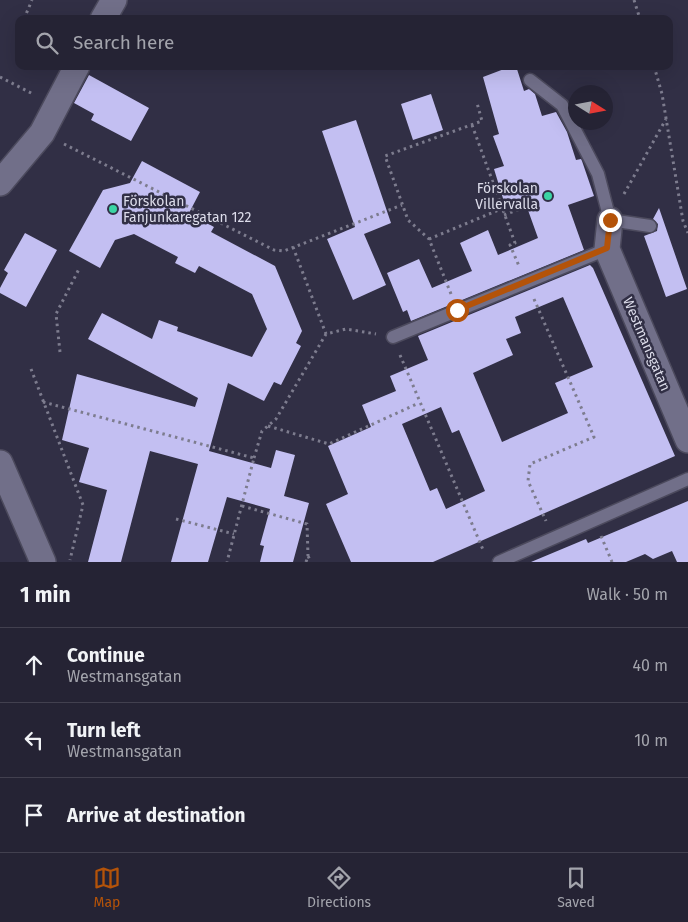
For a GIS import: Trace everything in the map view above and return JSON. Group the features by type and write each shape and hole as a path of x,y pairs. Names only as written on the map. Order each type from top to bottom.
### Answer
{"street":[{"path":"105,15 114,0"},
{"path":"0,183 42,133 75,70"},
{"name":"Westmansgatan","path":"610,220 607,248 688,440"},
{"path":"0,463 44,562"}],"lane":[{"path":"530,80 562,105 598,174 610,220 650,226"},
{"path":"393,337 607,248"},
{"path":"500,562 688,478"}],"path":[{"path":"26,15 32,0"},
{"path":"634,0 639,15"},
{"path":"655,70 667,118 688,233"},
{"path":"0,77 56,106"},
{"path":"457,310 429,239 408,220 385,156 482,121 478,103"},
{"path":"610,220 667,118"},
{"path":"472,124 501,209 515,243 510,245 594,437 530,464 528,482 554,537"},
{"path":"42,133 274,250 284,251 402,205"},
{"path":"504,215 536,203"},
{"path":"429,239 501,209"},
{"path":"293,247 326,334"},
{"path":"60,352 56,314 79,269"},
{"path":"227,562 262,431 276,419 326,334 346,329 393,337 419,403 484,553"},
{"path":"31,369 83,505 69,562"},
{"path":"43,402 254,458"},
{"path":"268,426 329,444 419,403"},
{"path":"242,506 308,524 308,556 306,562"},
{"path":"176,518 234,534"},
{"path":"594,520 612,562"},
{"path":"308,556 311,562"}],"building":[{"path":"501,70 517,70 524,91 529,89 535,94 542,116 556,112 567,132 576,160 581,159 582,161 594,196 568,205 584,250 411,321 407,310 403,312 387,273 419,259 432,288 472,271 460,243 488,230 498,255 538,238 524,199 505,205 494,169 504,166 493,136 499,134 483,77"},
{"path":"89,75 149,108 131,141 91,120 94,114 74,103"},
{"path":"431,94 443,130 413,140 401,104"},
{"path":"356,120 391,223 364,234 386,285 353,300 327,239 355,227 322,131"},
{"path":"142,161 200,192 189,213 214,227 211,232 275,266 302,331 296,343 301,346 281,385 274,382 264,401 228,383 209,451 271,468 276,450 295,455 284,496 309,503 293,562 260,562 264,546 260,545 270,509 227,497 208,562 171,562 198,464 150,451 121,562 88,562 107,490 79,482 89,448 62,440 77,374 195,407 198,398 88,339 102,313 152,339 159,320 178,327 177,331 252,357 267,329 252,294 199,266 195,273 175,263 178,257 134,234 115,240 100,268 69,251 103,190 130,183"},
{"path":"659,208 687,289 666,297 644,236 657,231 658,224 653,219"},
{"path":"25,233 57,250 26,307 0,293 0,288 8,273 4,270"},
{"path":"590,265 593,268 675,456 433,562 351,562 326,504 348,494 328,446 371,427 362,405 396,391 390,376 428,360 418,336","holes":["563,297 593,367 555,383 568,413 502,442 473,373 513,355 506,339 521,333 515,317","441,407 452,433 459,430 485,491 446,509 437,488 430,491 402,424"]},
{"path":"688,501 688,562 677,562 672,551 653,559 645,554 626,562 531,562 586,539 588,543"}],"place":[{"name":"Förskolan Villervalla","path":"548,196"},
{"name":"Förskolan Fanjunkaregatan 122","path":"113,209"}],"route":[{"path":"457,310 607,248 610,220"}]}
